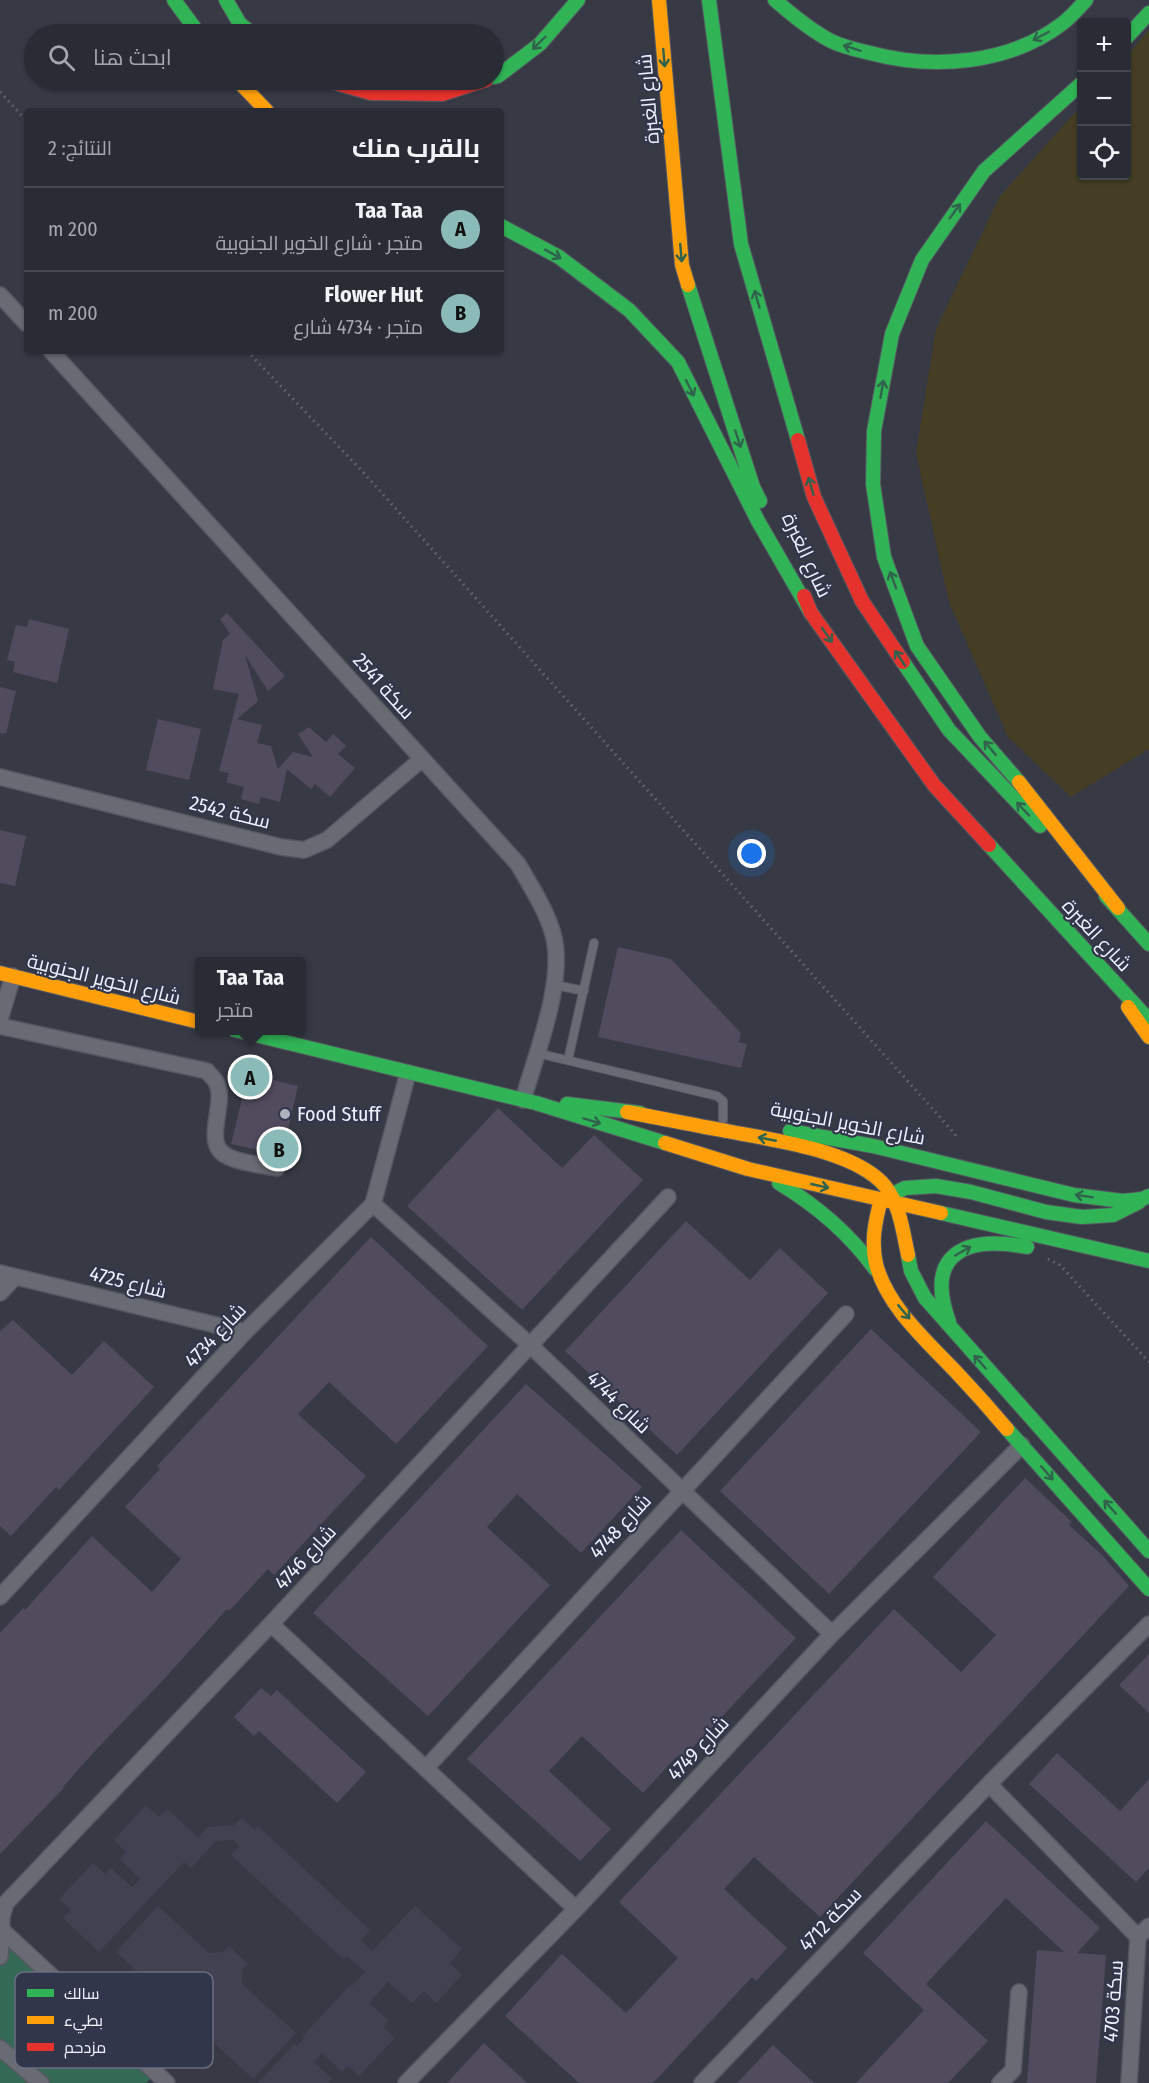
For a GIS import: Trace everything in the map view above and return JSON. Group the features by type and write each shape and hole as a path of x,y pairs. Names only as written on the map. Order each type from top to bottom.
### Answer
{"main road":[{"path":"174,0 192,24"},
{"path":"226,0 240,24"},
{"path":"504,70 540,44 578,0"},
{"name":"شارع الغبرة","path":"659,0 682,265 753,487 812,613 934,785 1149,1020"},
{"name":"شارع الغبرة","path":"709,0 741,244 811,485 862,602 949,730 1149,944"},
{"path":"776,0 832,42 883,57 940,63 978,59 1021,47 1060,25 1086,0"},
{"path":"1131,33 1149,13"},
{"path":"1077,88 984,171 922,261 891,334 874,431 873,484 884,557 917,646 980,737 1021,785 1118,909"},
{"path":"247,90 264,108"},
{"path":"361,90 371,93 442,94 455,90"},
{"path":"504,228 560,257 629,309 678,362 758,520 812,613"},
{"path":"1105,972 1149,1037"},
{"name":"شارع الخوير الجنوبية","path":"6,975 195,1021"},
{"name":"شارع الخوير الجنوبية","path":"254,1035 530,1101 748,1169 889,1198 1149,1262"},
{"name":"شارع الخوير الجنوبية","path":"530,1101 723,1120 873,1146 1074,1195 1106,1200 1146,1198"},
{"path":"627,1112 778,1141 830,1154 864,1168 889,1198 911,1271 925,1298 1149,1551"},
{"path":"748,1169 800,1195 824,1212 858,1246 899,1307 1149,1589"},
{"path":"881,1278 874,1254 874,1223 889,1198 917,1185 940,1186 1031,1208 1093,1217 1120,1214 1131,1210 1146,1198"},
{"path":"959,1338 948,1320 942,1301 940,1281 948,1262 960,1250 980,1243 1015,1244 1149,1271"}],"street":[{"path":"0,295 24,321"},
{"name":"سكة 2541","path":"54,354 518,864 543,907 554,935 558,959 556,985 537,1053 530,1101"},
{"name":"سكة 2542","path":"0,777 281,847 304,850 327,840 422,759"},
{"path":"0,1019 6,975"},
{"path":"0,1026 207,1071 217,1083 219,1096 214,1138 219,1150 226,1156 277,1168"},
{"path":"373,1204 408,1073"},
{"name":"4746 شارع","path":"0,1957 2,1916 6,1903 271,1624 669,1197"},
{"name":"4734 شارع","path":"0,1597 245,1332 373,1204"},
{"name":"4744 شارع","path":"373,1204 530,1345 832,1634"},
{"path":"0,1293 8,1275"},
{"name":"4725 شارع","path":"8,1275 245,1332"},
{"name":"4748 شارع","path":"426,1768 846,1314"},
{"name":"4749 شارع","path":"406,2083 576,1909 832,1634 1022,1445"},
{"path":"271,1624 576,1909"},
{"name":"سكة 4712","path":"702,2083 989,1784 1149,1624"},
{"path":"989,1784 1144,1931"},
{"path":"3,1931 47,1972"},
{"name":"4703 سكة","path":"1129,2083 1144,1931"},
{"path":"1000,2083 1013,2070 1019,1992"},
{"path":"0,2048 15,2062"},
{"path":"22,2068 37,2082"},
{"path":"151,2068 167,2083"}],"lane":[{"path":"568,1060 594,943"},
{"path":"556,985 584,991"},
{"path":"537,1053 717,1096 723,1101 723,1120"}],"path":[{"path":"0,92 24,118"},
{"path":"250,354 363,472 956,1134 957,1140"},
{"path":"1039,1257 1060,1265 1149,1362"}],"shaded area":[{"path":"146,1805 159,1817 167,1809 198,1837 208,1827 234,1825 242,1818 255,1830 258,1826 370,1930 361,1940 372,1951 415,1906 462,1949 450,1963 462,1975 436,2003 424,1991 412,2003 388,1982 369,2003 389,2021 384,2027 395,2038 359,2076 348,2066 342,2072 322,2053 314,2062 332,2079 329,2083 258,2083 294,2044 297,2046 304,2038 303,2036 365,1972 347,1956 343,1959 231,1855 240,1846 234,1840 216,1841 191,1868 184,1862 99,1952 63,1918 71,1910 59,1899 93,1863 105,1874 111,1868 132,1887 140,1879 120,1859 126,1852 114,1840"},
{"path":"158,1906 209,1953 223,1952 229,1946 248,1964 242,1970 242,1984 296,2033 253,2079 213,2042 213,1972 138,1972 116,1952"}],"green space":[{"path":"0,1935 42,1972 15,1972 15,2068 150,2068 156,2073 146,2083 0,2083"}],"sand":[{"path":"1149,30 1149,749 1071,797 1008,737 949,602 916,453 936,329 1000,196 1077,110 1077,180 1131,180 1131,51"}],"building":[{"path":"227,613 285,676 268,691 245,655 258,701 237,719 262,725 257,743 271,746 278,769 293,752 313,757 298,734 309,727 326,742 333,734 346,746 338,754 355,768 330,797 315,784 311,789 287,769 280,802 261,797 259,804 241,799 244,787 226,782 229,773 219,771 239,694 213,689 223,640 230,634 220,619"},
{"path":"29,619 69,629 57,683 13,672 15,662 7,660 16,625 27,627"},
{"path":"0,687 16,691 6,734 0,733"},
{"path":"158,719 201,729 189,780 146,770"},
{"path":"0,830 26,836 15,886 0,883"},
{"path":"618,947 671,959 741,1033 739,1042 747,1044 741,1068 598,1037"},
{"path":"248,1074 298,1086 282,1155 231,1144"},
{"path":"498,1108 562,1168 594,1135 643,1180 522,1310 407,1206"},
{"path":"686,1221 750,1280 780,1248 828,1293 677,1455 565,1351"},
{"path":"371,1237 488,1346 396,1444 329,1382 298,1414 366,1476 274,1575 268,1569 229,1611 227,1609 93,1753 64,1788 0,1854 0,1633 23,1608 25,1610 92,1536 152,1592 181,1559 125,1507 160,1469 157,1466"},
{"path":"13,1320 72,1375 104,1341 154,1387 59,1490 56,1487 11,1536 0,1526 0,1331"},
{"path":"871,1329 981,1432 829,1594 720,1491"},
{"path":"526,1384 642,1487 581,1553 517,1494 487,1527 550,1585 428,1716 313,1613"},
{"path":"1025,1478 1072,1522 1069,1525 1102,1555 1129,1586 820,1917 754,1857 724,1889 787,1948 756,1981 752,1977 653,2083 579,2083 505,2016 562,1954 626,2013 678,1958 619,1902 894,1609 961,1672 996,1635 933,1577"},
{"path":"681,1530 796,1638 681,1760 677,1756 643,1793 582,1736 549,1771 611,1829 580,1861 467,1759"},
{"path":"1149,1654 1149,1713 1119,1685"},
{"path":"261,1688 271,1696 277,1690 366,1772 337,1803 259,1731 254,1736 234,1717"},
{"path":"1057,1753 1120,1811 1149,1779 1149,1868 1136,1882 1029,1784"},
{"path":"986,1821 1100,1928 1077,1953 1106,1955 1096,2083 1027,2083 1037,1950 1064,1952 1006,1898 926,1984 988,2041 948,2083 856,2083 924,2010 863,1953"},
{"path":"484,2043 527,2083 447,2083"},
{"path":"773,2045 814,2083 737,2083"}],"traffic: fast":[{"path":"174,0 192,24"},
{"path":"226,0 240,24"},
{"path":"504,71 540,44 578,0"},
{"path":"709,0 741,244 798,440"},
{"path":"775,0 823,37 840,45 894,58 945,62 996,55 1042,37 1063,23 1086,0"},
{"path":"1131,33 1149,13"},
{"path":"1019,782 980,737 917,646 884,557 873,484 874,431 892,334 922,260 984,171 1077,87"},
{"path":"504,228 559,257 629,310 678,362 758,521 811,613"},
{"path":"688,285 753,487 760,501"},
{"path":"903,662 949,730 1040,826"},
{"path":"989,845 1149,1020"},
{"path":"1106,896 1149,944"},
{"path":"256,1035 536,1103 665,1143"},
{"path":"567,1104 640,1113"},
{"path":"790,1131 873,1146 1074,1195 1123,1201 1149,1196"},
{"path":"779,1183 832,1221 875,1269"},
{"path":"881,1200 905,1188 936,1186 971,1192 1046,1212 1082,1217 1113,1215 1139,1202"},
{"path":"941,1213 1149,1261"},
{"path":"949,1322 943,1298 942,1279 947,1265 956,1254 969,1247 986,1244 1027,1247"},
{"path":"908,1255 911,1271 925,1298 1149,1551"},
{"path":"1007,1429 1149,1589"}],"traffic: slow":[{"path":"659,0 682,265 688,285"},
{"path":"247,90 264,108"},
{"path":"1019,782 1118,908"},
{"path":"0,973 195,1021"},
{"path":"1128,1007 1149,1037"},
{"path":"627,1112 811,1148 854,1163 871,1174 890,1193 900,1219 908,1255"},
{"path":"665,1143 748,1169 941,1213"},
{"path":"881,1200 874,1232 874,1248 881,1280 889,1295 910,1323 1007,1429"}],"traffic: jam":[{"path":"360,90 371,93 442,94 455,90"},
{"path":"798,440 814,497 862,601 903,662"},
{"path":"804,596 811,613 934,785 989,845"}],"place":[{"name":"Taa Taa","path":"250,1077"},
{"name":"Food Stuff","path":"285,1114"},
{"name":"Flower Hut","path":"279,1149"}]}
